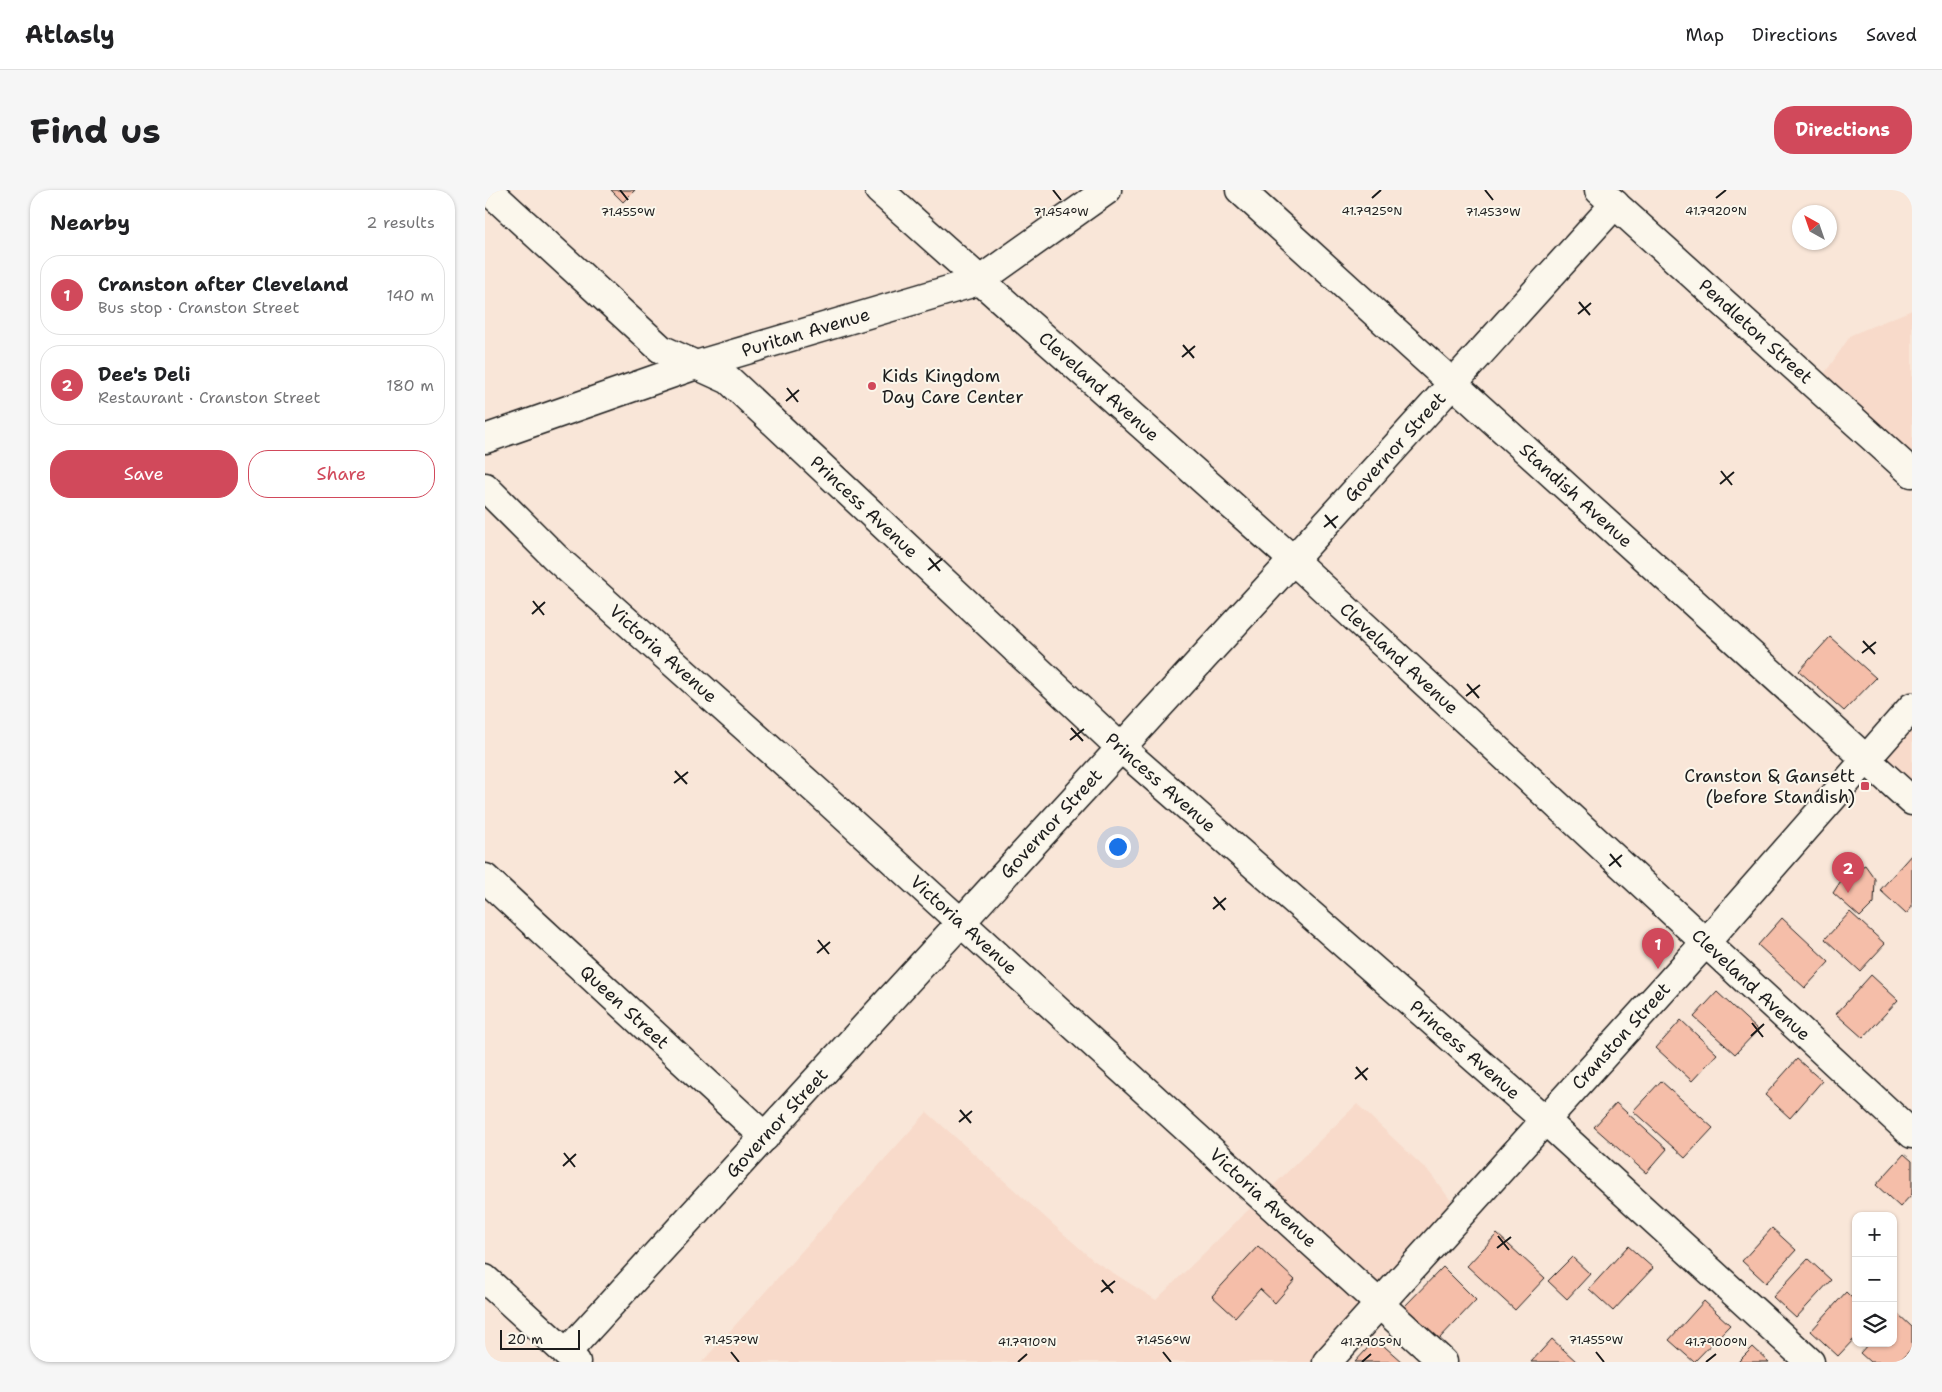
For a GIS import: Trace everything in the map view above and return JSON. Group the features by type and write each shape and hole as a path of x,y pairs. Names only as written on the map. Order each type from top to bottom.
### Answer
{"street":[{"name":"Princess Avenue","path":"488,190 661,349 729,380 1121,748 1546,1121 1810,1362"},
{"name":"Cleveland Avenue","path":"879,190 1293,560 1912,1134"},
{"name":"Puritan Avenue","path":"485,439 696,365 979,281 1107,190"},
{"name":"Standish Avenue","path":"1240,190 1912,801"},
{"name":"Governor Street","path":"571,1357 765,1137 1452,384 1607,197"},
{"name":"Pendleton Street","path":"1607,197 1912,473"},
{"name":"Victoria Avenue","path":"485,487 555,558 961,923 1443,1362"},
{"name":"Cranston Street","path":"1327,1362 1706,942 1912,707"},
{"name":"Queen Street","path":"485,878 765,1137"},
{"path":"485,1279 571,1357"}],"shaded area":[{"path":"1912,310 1912,471 1818,383 1851,335"},
{"path":"1912,705 1912,798 1869,755"},
{"path":"1357,1104 1430,1173 1458,1210 1323,1362 702,1362 927,1112 1093,1260 1156,1300"}],"building":[{"path":"611,190 635,190 623,202"},
{"path":"1830,637 1876,678 1844,711 1799,671"},
{"path":"1912,854 1912,907 1906,914 1880,890"},
{"path":"1865,865 1875,879 1874,903 1860,917 1833,893 1844,876"},
{"path":"1850,912 1885,944 1860,971 1825,939"},
{"path":"1782,918 1829,962 1805,988 1758,945"},
{"path":"1871,975 1898,1000 1863,1038 1836,1014"},
{"path":"1717,992 1758,1030 1735,1054 1694,1017"},
{"path":"1681,1020 1717,1054 1692,1081 1656,1048"},
{"path":"1797,1059 1822,1081 1790,1118 1765,1095"},
{"path":"1661,1081 1713,1128 1685,1158 1633,1111"},
{"path":"1616,1103 1667,1149 1646,1173 1594,1127"},
{"path":"1904,1154 1912,1161 1912,1194 1900,1207 1876,1185"},
{"path":"1772,1228 1796,1250 1766,1283 1742,1261"},
{"path":"1497,1234 1545,1278 1515,1310 1467,1266"},
{"path":"1258,1246 1295,1280 1275,1303 1260,1289 1235,1317 1212,1296"},
{"path":"1628,1246 1653,1268 1613,1311 1589,1289"},
{"path":"1572,1257 1590,1274 1567,1299 1548,1281"},
{"path":"1808,1259 1831,1280 1796,1318 1773,1297"},
{"path":"1443,1267 1476,1300 1438,1340 1404,1307"},
{"path":"1846,1292 1852,1298 1852,1341 1838,1356 1811,1331"},
{"path":"1704,1301 1730,1325 1694,1362 1669,1340"},
{"path":"1897,1313 1912,1327 1912,1348 1899,1362 1870,1362 1860,1353 1865,1347 1897,1347"},
{"path":"1376,1339 1402,1362 1355,1362"},
{"path":"1552,1339 1577,1362 1531,1362"},
{"path":"1753,1347 1769,1362 1738,1362"}],"place":[{"name":"Kids Kingdom Day Care Center","path":"872,386"},
{"name":"Cranston & Gansett (before Standish)","path":"1865,786"},
{"name":"Dee's Deli","path":"1848,893"},
{"name":"Cranston after Cleveland","path":"1658,969"}]}
